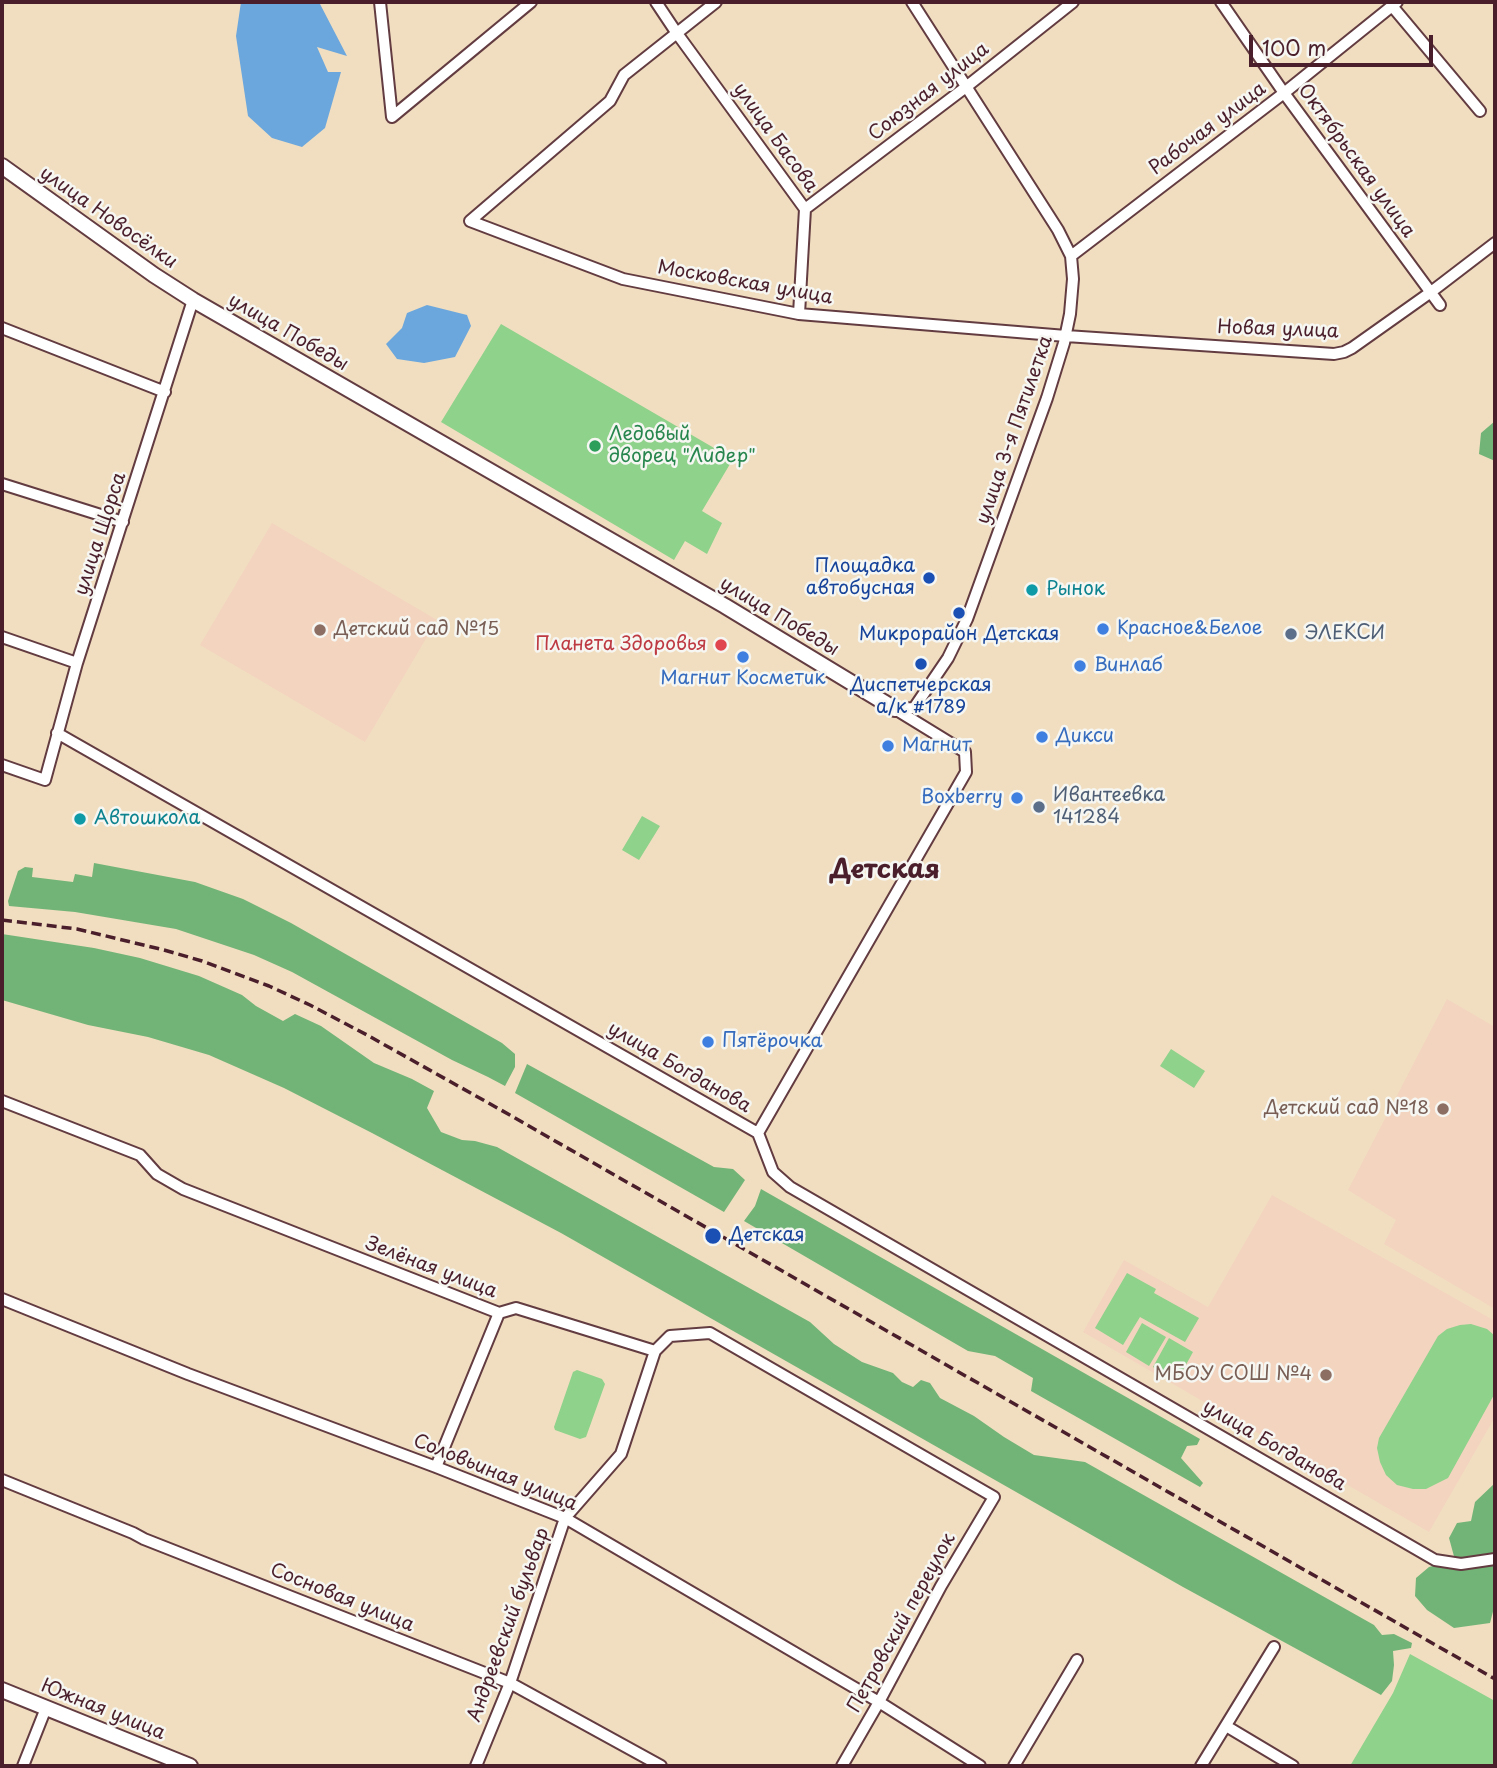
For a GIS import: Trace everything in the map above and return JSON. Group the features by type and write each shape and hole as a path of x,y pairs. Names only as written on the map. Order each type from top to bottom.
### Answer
{"street":[{"path":"380,2 392,117 531,2"},
{"name":"улица Басова","path":"656,2 805,209 799,314"},
{"path":"676,32 716,2"},
{"name":"улица 3-я Пятилетка","path":"895,709 914,708 958,640 1047,398 1066,336 1073,279 1071,256 1058,230 912,2"},
{"name":"Союзная улица","path":"805,209 1073,2"},
{"name":"Октябрьская улица","path":"1221,2 1284,93 1440,305"},
{"path":"1395,4 1479,111"},
{"name":"Рабочая улица","path":"1071,256 1284,93 1395,4"},
{"name":"Московская улица","path":"676,32 624,75 610,101 470,220 623,279 799,314 1066,336"},
{"name":"улица Новосёлки","path":"2,166 193,300"},
{"name":"Новая улица","path":"1066,336 1334,354 1344,352 1431,292 1495,243"},
{"name":"улица Щорса","path":"2,765 45,779 77,663 193,300"},
{"name":"улица Победы","path":"193,300 725,606 965,752 966,772 758,1133"},
{"path":"2,328 165,392"},
{"path":"2,484 123,522"},
{"path":"2,637 77,663"},
{"name":"улица Богданова","path":"57,733 758,1133 773,1172 790,1187 1436,1560 1461,1564 1495,1559"},
{"name":"Зелёная улица","path":"2,1101 140,1155 157,1174 183,1189 499,1314 516,1308 655,1351"},
{"name":"Соловьиная улица","path":"2,1299 188,1374 565,1518 879,1702 980,1766"},
{"path":"436,1467 499,1314"},
{"name":"Петровский переулок","path":"655,1351 670,1336 710,1334 994,1497 941,1586 842,1766"},
{"name":"Андреевский бульвар","path":"476,1766 510,1683 565,1518 621,1454 655,1351"},
{"name":"Сосновая улица","path":"2,1480 510,1683 661,1766"},
{"path":"1201,1766 1274,1647"},
{"path":"1014,1766 1077,1660"},
{"name":"Южная улица","path":"2,1690 190,1766"},
{"path":"23,1766 47,1708"},
{"path":"1226,1726 1293,1766"}],"shaded area":[{"name":"Детский сад №15","path":"272,523 437,620 365,742 200,645"},
{"name":"Детский сад №18","path":"1447,999 1495,1027 1495,1309 1384,1244 1396,1220 1348,1190"},
{"name":"МБОУ СОШ №4","path":"1272,1195 1495,1321 1495,1417 1429,1532 1083,1332 1124,1260 1208,1307"}],"green space":[{"name":"Ледовый дворец \"Лидер\"","path":"501,324 733,459 702,511 722,523 707,554 685,541 674,560 441,422"},
{"path":"1495,421 1495,461 1479,454 1481,433"},
{"path":"642,816 660,826 639,860 622,850"},
{"path":"94,863 195,882 243,899 291,923 502,1043 515,1054 515,1067 505,1086 292,972 254,955 176,929 75,912 9,906 8,901 18,871 25,867 33,868 32,877 73,882 75,874 92,877"},
{"path":"2,934 140,958 199,976 242,995 283,1021 295,1014 321,1026 374,1063 434,1091 427,1108 441,1132 462,1140 497,1147 810,1322 834,1344 862,1362 893,1373 902,1382 913,1387 921,1380 930,1383 940,1398 974,1416 1034,1455 1085,1462 1374,1625 1382,1635 1394,1634 1412,1643 1411,1648 1393,1651 1392,1681 1381,1695 1183,1587 561,1233 284,1088 209,1055 2,1000"},
{"path":"1171,1049 1205,1071 1194,1088 1160,1066"},
{"path":"527,1064 714,1167 733,1169 745,1180 724,1212 515,1093"},
{"path":"761,1189 1200,1439 1197,1445 1187,1446 1181,1458 1203,1483 1200,1487 1031,1391 1033,1378 995,1356 968,1351 744,1221 755,1206"},
{"path":"1127,1273 1156,1289 1154,1293 1199,1318 1185,1342 1140,1317 1123,1345 1095,1328"},
{"path":"1142,1323 1166,1337 1149,1366 1126,1352"},
{"path":"1471,1324 1487,1329 1495,1336 1495,1393 1448,1478 1426,1489 1397,1485 1386,1475 1380,1462 1377,1448 1379,1438 1438,1336 1447,1329"},
{"path":"1169,1338 1193,1352 1177,1381 1153,1367"},
{"path":"577,1370 602,1379 605,1384 586,1437 580,1439 555,1430 554,1427 573,1372"},
{"path":"1495,1483 1495,1604 1490,1623 1454,1628 1427,1610 1415,1596 1416,1578 1429,1567 1455,1560 1449,1538 1457,1523 1471,1521 1475,1502"},
{"path":"1410,1654 1495,1701 1495,1766 1350,1766 1393,1693"}],"water":[{"path":"241,2 321,2 347,56 317,47 328,72 341,72 325,128 302,147 272,138 248,116 236,36"},
{"path":"427,305 467,315 471,326 455,357 424,363 397,359 386,344 402,328 407,313"}],"railway":[{"path":"2,920 77,929 164,950 269,986 310,1005 501,1110 1495,1679"}],"place":[{"name":"Ледовый дворец \"Лидер\"","path":"595,446"},
{"name":"Площадка автобусная","path":"929,578"},
{"name":"Рынок","path":"1032,590"},
{"name":"Микрорайон Детская","path":"959,613"},
{"name":"Красное&Белое","path":"1103,629"},
{"name":"Детский сад №15","path":"320,630"},
{"name":"ЭЛЕКСИ","path":"1291,634"},
{"name":"Планета Здоровья","path":"721,645"},
{"name":"Магнит Косметик","path":"743,657"},
{"name":"Диспетчерская а/к #1789","path":"921,664"},
{"name":"Винлаб","path":"1080,666"},
{"name":"Дикси","path":"1042,737"},
{"name":"Магнит","path":"888,746"},
{"name":"Boxberry","path":"1017,798"},
{"name":"Ивантеевка 141284","path":"1039,807"},
{"name":"Автошкола","path":"80,819"},
{"name":"Пятёрочка","path":"708,1042"},
{"name":"Детский сад №18","path":"1443,1109"},
{"name":"Детская","path":"713,1236"},
{"name":"МБОУ СОШ №4","path":"1326,1375"}],"district":[{"name":"Детская","path":"885,871"}]}
